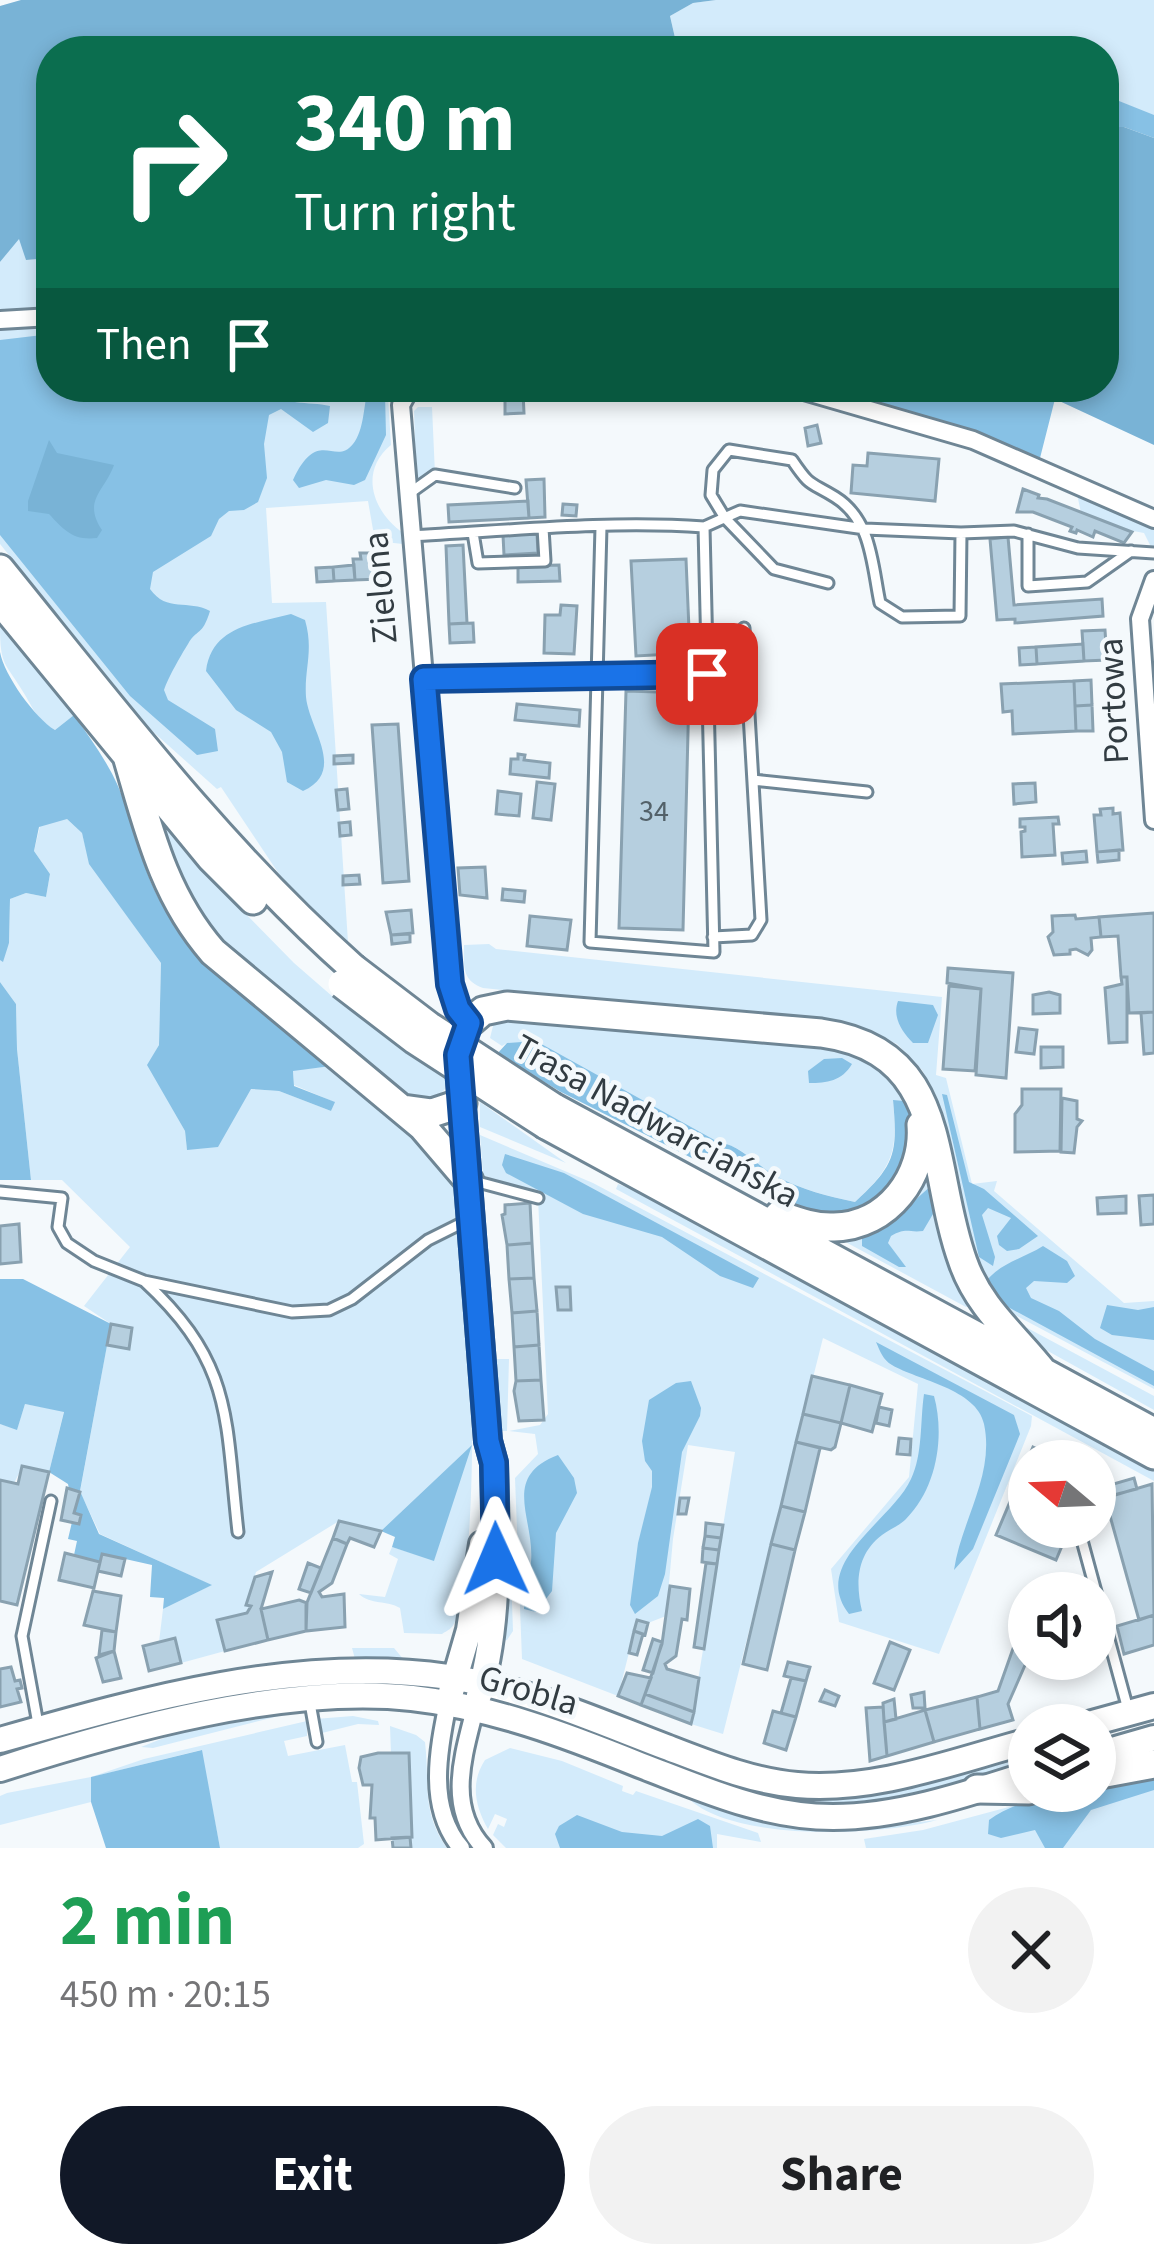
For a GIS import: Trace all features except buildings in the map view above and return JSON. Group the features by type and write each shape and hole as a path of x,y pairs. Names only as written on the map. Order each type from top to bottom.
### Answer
{"main road":[{"name":"Trasa Nadwarciańska","path":"0,569 120,737"},
{"name":"Trasa Nadwarciańska","path":"0,601 120,737 348,976 429,1026 550,1116 1154,1455"},
{"path":"120,737 158,861 192,928 213,952 404,1109 469,1181"},
{"path":"469,1023 483,1011 507,1006 832,1034 888,1055 910,1079 930,1118 962,1261 974,1288 994,1318 1044,1373"},
{"name":"Zielona","path":"469,1023 458,1055 488,1441 494,1463 496,1559 491,1648 475,1708"},
{"path":"404,1109 432,1113 462,1103"},
{"path":"697,1185 805,1224 830,1228 862,1222 892,1203 914,1173 922,1138 922,1103"},
{"name":"Trasa Nadwarciańska","path":"550,1116 697,1185 1154,1432"},
{"path":"448,1703 479,1578 488,1441"},
{"name":"Grobla","path":"0,1741 286,1674 372,1670 482,1683 569,1710 720,1768 796,1785 888,1779 1008,1747"},
{"name":"Grobla","path":"0,1769 179,1722 309,1698 392,1696 475,1708 544,1728 726,1798 784,1813 832,1817 883,1813 1008,1780"},
{"path":"1116,1717 1154,1706"},
{"path":"1116,1749 1154,1738"},
{"path":"1116,1771 1154,1764"},
{"path":"977,1789 1008,1790"}],"street":[{"path":"0,320 36,318"},
{"name":"Zielona","path":"402,402 450,984 458,1009 469,1023"},
{"path":"842,402 973,440 1154,519"},
{"name":"Portowa","path":"1154,580 1140,619 1154,820"},
{"path":"448,1703 438,1799 442,1818 460,1848"},
{"path":"475,1708 460,1769 460,1795 471,1834 484,1848"}],"lane":[{"path":"828,583 774,569 725,518 711,495 713,470 729,450 792,460 810,488 837,498 866,529 880,603 902,616 960,616 962,533"},
{"path":"407,495 435,475 515,488"},
{"path":"410,536 543,528 704,527 740,511 866,529 1014,531 1078,548 1154,553"},
{"path":"602,527 590,942 714,952 704,527"},
{"path":"473,532 478,563 545,561 543,528"},
{"path":"1028,534 1028,586 1087,582 1131,550"},
{"path":"713,937 752,935 761,920 743,628"},
{"path":"424,679 707,674"},
{"path":"753,780 867,792"},
{"path":"469,1181 538,1198"},
{"path":"0,1192 62,1198 58,1227 67,1244 94,1262 144,1281 292,1312 329,1310 370,1286 428,1240 472,1218"},
{"path":"144,1281 193,1331 218,1380 238,1532"},
{"path":"40,1730 22,1636 51,1501"},
{"path":"1084,1548 1129,1713"},
{"path":"309,1698 317,1742"}],"shaded area":[{"path":"21,0 716,0 693,3 670,16 675,36 36,36 36,259 26,260 19,239 0,262 0,6"},
{"path":"1154,0 1154,122 1119,120 1119,36 675,36 670,16 693,3"},
{"path":"1119,101 1154,115 1154,138 1119,127"},
{"path":"1119,127 1154,138 1154,445 1061,402 1119,402"},
{"path":"18,239 22,239 26,260 36,259 36,402 388,402 391,445 375,467 373,491 384,514 403,533 403,544 375,541 368,501 266,508 272,603 326,602 348,942 285,883 221,787 217,789 150,729 0,544 0,262"},
{"path":"36,336 36,402 302,402 330,406 328,423 313,432 281,409 269,415 264,444 267,478 258,502 229,511 211,536 153,572 150,589 163,601 210,611 164,690 168,700 215,729 218,751 197,755 130,696 0,535 0,340"},
{"path":"366,402 385,402 386,435 365,480 354,485 326,480 299,488 293,480 310,455 346,450 362,425"},
{"path":"867,402 1054,402 1040,458"},
{"path":"432,407 435,474 421,481 416,476 414,411"},
{"path":"49,440 57,453 114,465 95,503 102,530 97,538 75,536 49,514 28,511"},
{"path":"1076,489 1154,523 1154,553 1144,533 1081,513"},
{"path":"291,614 305,620 308,631 306,697 324,761 316,783 303,791 287,782 282,752 271,732 236,710 206,671 210,656 226,636"},
{"path":"0,625 74,715 55,730 37,715 5,663"},
{"path":"0,652 14,684 39,716 55,730 74,715 98,750 123,799 155,891 189,943 233,987 331,1066 293,1071 294,1086 335,1102 331,1111 279,1091 251,1089 218,1147 187,1150 185,1131 147,1065 159,1045 161,963 89,864 82,833 67,819 39,827 34,851 50,874 46,897 26,893 10,899 9,943 3,962 0,960"},
{"path":"66,818 82,833 90,864 161,963 159,1045 148,1065 185,1131 187,1149 218,1146 250,1089 279,1091 331,1111 334,1102 294,1085 293,1070 331,1066 410,1128 447,1169 465,1254 472,1467 463,1588 455,1622 442,1634 404,1633 400,1608 359,1594 385,1597 398,1559 389,1554 392,1547 434,1560 470,1447 381,1531 339,1521 256,1572 247,1613 217,1621 225,1651 181,1663 175,1639 159,1642 163,1609 211,1585 100,1534 80,1492 107,1345 128,1349 132,1329 111,1324 84,1306 130,1247 62,1180 31,1180 16,1004 0,982 0,960 9,943 10,899 26,893 46,897 50,874 34,851 40,826"},
{"path":"162,824 294,963 340,1003 445,1079 445,1089 429,1106 411,1102 206,929 157,826"},
{"path":"489,944 496,949 942,997 936,1075 946,1078 972,1184 997,1181 994,1191 1124,1303 1154,1301 1154,1389 1004,1309 980,1273 934,1092 922,1070 897,1044 848,1024 483,988 467,976 464,945"},
{"path":"0,982 16,1004 31,1180 0,1180"},
{"path":"898,1001 933,1005 938,1015 928,1043 913,1043 905,1034 897,1018"},
{"path":"495,1018 855,1049 897,1080 904,1101 893,1101 895,1133 890,1158 878,1179 855,1202 806,1189 770,1173 735,1148 507,1043 502,1046 490,1038"},
{"path":"536,1041 735,1147 778,1177 815,1192 855,1202 879,1178 894,1146 893,1100 904,1101 910,1110 910,1152 893,1187 871,1205 846,1216 783,1204 561,1092 497,1054 507,1043"},
{"path":"842,1058 852,1064 844,1074 809,1083 808,1071 824,1059"},
{"path":"942,1094 947,1095 969,1182 984,1189 1038,1236 1007,1251 997,1236 1011,1218 988,1208 982,1215 995,1257 993,1266 979,1257"},
{"path":"480,1102 566,1163 480,1127"},
{"path":"480,1135 593,1183 1032,1416 1025,1440 1008,1440 1008,1483 939,1654 839,1622 831,1569 909,1477 918,1384 823,1338 723,1734 691,1724 735,1452 688,1445 666,1616 648,1623 637,1621 618,1696 522,1659 515,1478 538,1454 535,1434 509,1431 540,1425 548,1414 538,1198 483,1175"},
{"path":"505,1154 564,1173 759,1278 753,1288 720,1276 662,1237 583,1214 506,1173"},
{"path":"929,1155 973,1304 966,1307 840,1239"},
{"path":"618,1184 667,1203 1108,1440 1078,1440 616,1189"},
{"path":"932,1185 933,1214 923,1231 901,1232 888,1243 906,1267 862,1246 862,1234 896,1217"},
{"path":"1043,1246 1067,1261 1075,1276 1067,1283 1034,1281 1026,1288 1031,1298 1154,1371 1154,1386 1008,1307 993,1292 988,1279 994,1273"},
{"path":"0,1279 23,1279 111,1324 80,1491 99,1534 212,1585 163,1609 164,1598 150,1597 152,1565 103,1554 100,1562 74,1555 77,1541 68,1539 72,1522 79,1524 81,1516 74,1513 68,1484 49,1472 64,1412 25,1404 17,1430 0,1424"},
{"path":"1107,1305 1138,1310 1154,1307 1154,1340 1112,1335 1100,1328"},
{"path":"996,1307 1154,1396 1154,1410 1019,1335"},
{"path":"876,1342 1014,1415 1020,1434 1018,1440 1008,1440 1008,1463 973,1549 954,1570 985,1461 984,1424 979,1412 958,1394 884,1358"},
{"path":"495,1359 509,1359 507,1431 497,1431"},
{"path":"691,1381 700,1416 682,1452 665,1574 658,1596 635,1614 630,1605 638,1543 652,1487 642,1441 649,1400 676,1383"},
{"path":"924,1394 934,1396 939,1428 931,1477 906,1519 867,1551 859,1579 862,1611 849,1614 839,1595 839,1577 858,1543 911,1479"},
{"path":"25,1404 64,1411 49,1472 23,1466 14,1483 0,1480 0,1424 17,1429"},
{"path":"472,1445 434,1561 392,1547 395,1537 381,1531"},
{"path":"1116,1445 1154,1465 1154,1481 1116,1460"},
{"path":"503,1454 507,1459 513,1631 507,1640 498,1642"},
{"path":"558,1455 574,1478 577,1493 556,1533 552,1591 536,1612 524,1609 531,1562 525,1487 540,1464"},
{"path":"352,1648 394,1648 404,1660 355,1659"},
{"path":"529,1707 748,1787 1008,1755 1008,1769 876,1802 810,1805 754,1796 528,1711"},
{"path":"302,1710 153,1748 141,1747 174,1734"},
{"path":"353,1716 379,1725 358,1724 322,1733 315,1719"},
{"path":"307,1721 307,1736 284,1741 288,1756 345,1745 352,1782 357,1782 364,1844 358,1848 220,1848 201,1750 92,1777 91,1802 0,1825 0,1796 7,1793 91,1777 144,1759"},
{"path":"390,1726 425,1742 430,1810 447,1848 411,1848 409,1753 391,1754"},
{"path":"510,1748 562,1761 623,1786 622,1791 633,1795 636,1791 758,1833 761,1842 717,1834 717,1848 506,1848 493,1835 507,1819 495,1814 488,1829 477,1803 476,1786 485,1760"},
{"path":"202,1750 220,1848 106,1848 91,1802 91,1777"},
{"path":"1154,1775 1154,1848 866,1848 864,1839 923,1830 1008,1807 1008,1812 1116,1812 1116,1785"},
{"path":"1154,1777 1154,1790 1116,1802 1116,1783"},
{"path":"688,1798 795,1826 867,1828 937,1820 845,1832 772,1829 709,1812"},
{"path":"1090,1812 1063,1848 1045,1848 1035,1830 1001,1838 988,1834 989,1820 1000,1813"},
{"path":"577,1815 622,1832 662,1836 698,1819 710,1826 713,1848 560,1848 555,1834 559,1826"}],"route":[{"path":"496,1559 494,1463 488,1441 458,1055 469,1023 458,1009 450,984 424,679 707,674"}]}
